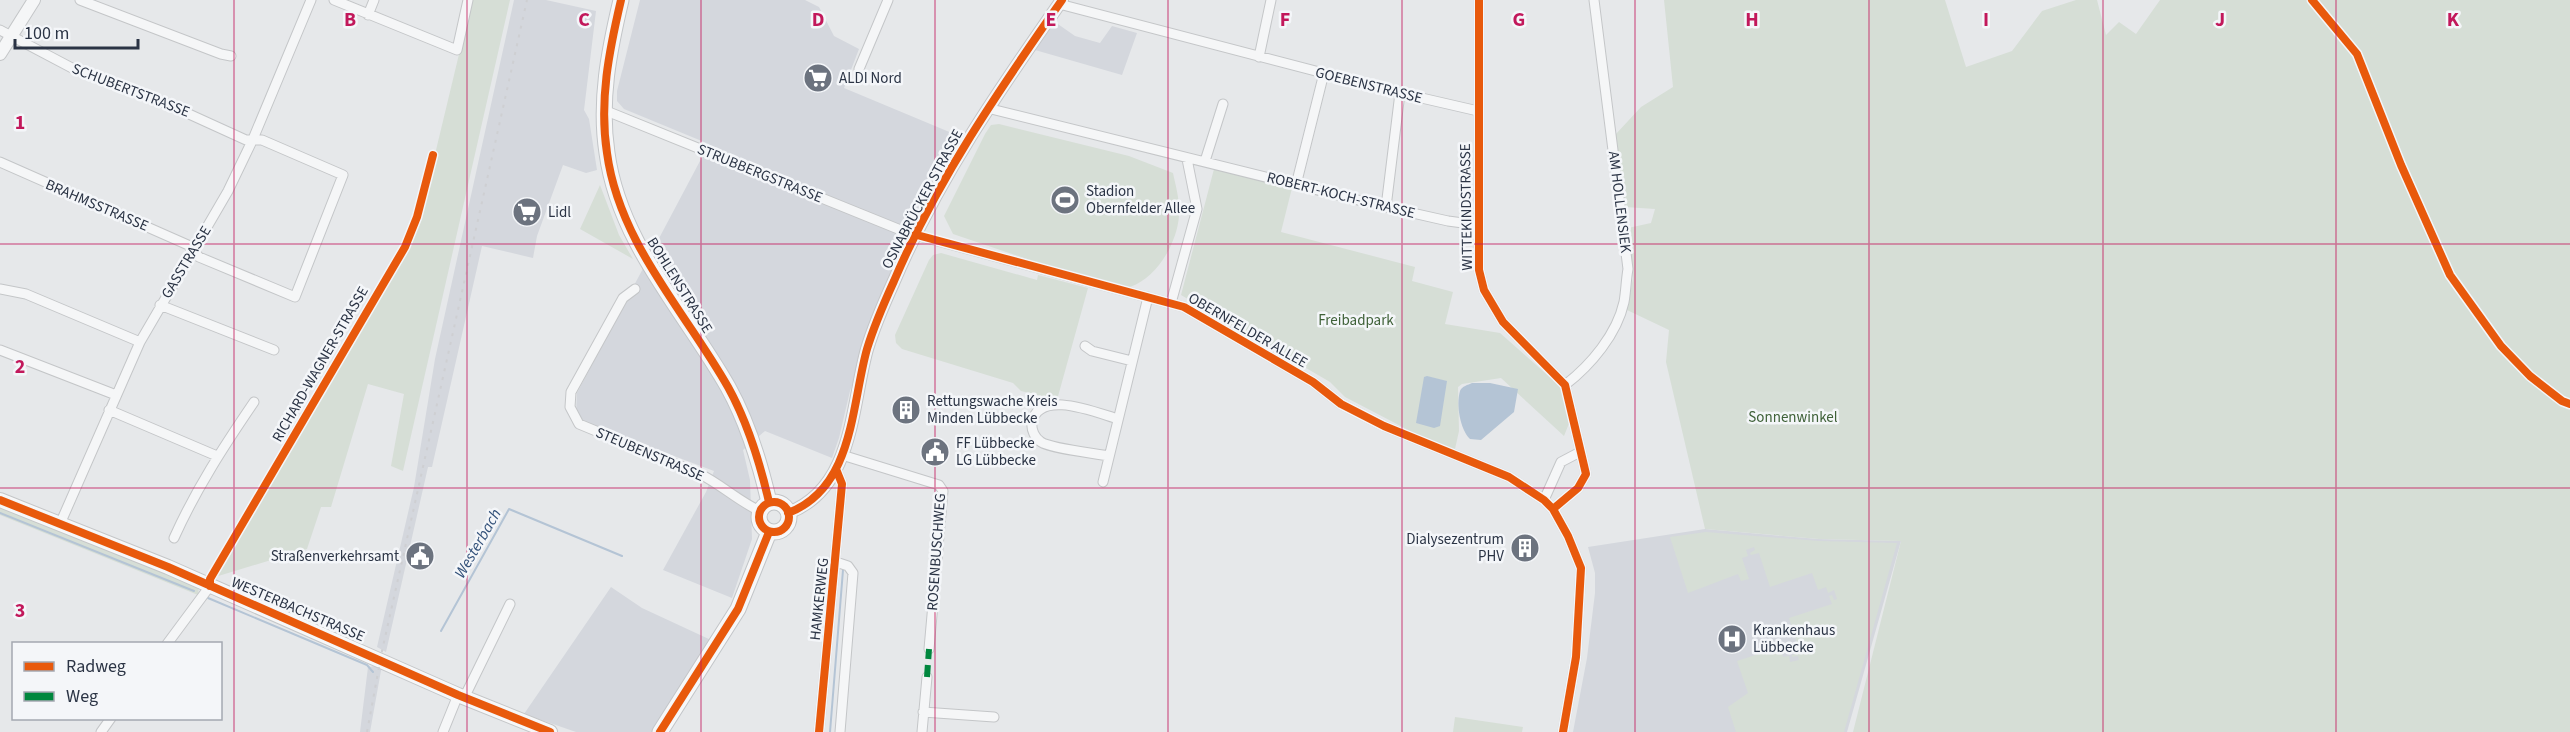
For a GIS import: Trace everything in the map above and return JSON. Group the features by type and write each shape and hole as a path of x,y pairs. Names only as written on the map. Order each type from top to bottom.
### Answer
{"main road":[{"name":"BOHLENSTRASSE","path":"621,0 610,46 603,111 607,156 625,215 643,257 722,377 740,411 757,455 765,507"},
{"name":"WESTERBACHSTRASSE","path":"0,500 210,586 461,696 550,732"},
{"path":"779,503 789,513 786,526 778,532 769,531 760,523 765,507 779,503"},
{"path":"660,732 738,609 769,531"}],"street":[{"path":"0,54 6,32 33,0"},
{"path":"80,0 231,56"},
{"name":"GASSTRASSE","path":"60,524 140,342 228,191 253,139 310,0"},
{"path":"334,0 457,50 468,0"},
{"path":"368,15 374,0"},
{"path":"859,69 888,0"},
{"path":"1259,57 1272,0"},
{"name":"WITTEKINDSTRASSE","path":"1479,0 1479,270 1492,307 1514,335 1566,385"},
{"name":"AM HOLLENSIEK","path":"1566,385 1596,355 1613,330 1624,303 1628,269 1594,0"},
{"name":"GOEBENSTRASSE","path":"1060,2 1259,57 1478,111"},
{"name":"OSNABRÜCKER STRASSE","path":"789,513 815,498 826,487 836,469 842,455 868,347 894,280 962,147 1060,2"},
{"name":"SCHUBERTSTRASSE","path":"6,32 72,68 145,94 246,140 262,140 343,175 295,297 199,257 193,250"},
{"path":"1296,185 1324,73"},
{"path":"1386,207 1400,93"},
{"path":"1205,161 1223,104"},
{"name":"ROBERT-KOCH-STRASSE","path":"987,108 1386,207 1448,221 1478,225"},
{"name":"STRUBBERGSTRASSE","path":"603,111 917,235"},
{"path":"1171,303 1197,209 1187,159"},
{"name":"BRAHMSSTRASSE","path":"0,162 188,245 193,250"},
{"name":"OBERNFELDER ALLEE","path":"917,235 1171,303 1202,316 1313,382 1341,404 1384,426 1509,477 1544,500 1553,509 1568,536 1581,568 1576,657 1563,732"},
{"path":"0,289 26,294 140,342"},
{"name":"STEUBENSTRASSE","path":"635,289 623,298 571,392 570,407 579,424 700,474 712,480 735,499 765,507"},
{"path":"1103,482 1148,297"},
{"path":"160,305 274,350"},
{"path":"1084,346 1092,351 1132,362"},
{"path":"0,350 116,395"},
{"path":"1553,509 1578,489 1585,479 1586,468 1580,452 1566,385"},
{"path":"174,538 217,456 254,402"},
{"path":"1109,456 1042,443 1034,435 1032,423 1042,407 1061,404 1118,419"},
{"path":"109,410 217,456"},
{"path":"1544,500 1561,462 1580,452"},
{"name":"ROSENBUSCHWEG","path":"842,455 939,485 943,491 929,649"},
{"name":"HAMKERWEG","path":"819,732 842,484 836,469"},
{"name":"HAMKERWEG","path":"836,562 848,566 853,573 840,732"},
{"path":"168,642 210,586"},
{"path":"443,732 510,604"},
{"path":"922,732 927,677"},
{"path":"923,712 994,717"}],"shaded area":[{"path":"514,0 546,0 596,11 584,110 589,119 597,170 586,173 563,165 537,236 533,258 482,246 432,467 428,467 386,652 377,647 414,487 435,359"},
{"path":"640,0 805,0 819,7 834,36 859,49 844,88 959,136 909,235 883,298 850,391 832,458 765,431 743,450 750,480 752,539 732,598 663,570 706,492 714,471 586,423 576,413 577,393 709,144 624,109 617,101 617,91"},
{"path":"1055,22 1075,36 1100,43 1112,26 1137,33 1122,75 1035,50"},
{"name":"Krankenhaus Lübbecke","path":"1705,529 1818,539 1901,541 1847,732 1573,732 1587,658 1595,593 1595,573 1588,547"},
{"path":"611,587 642,608 711,640 652,732 576,732 524,714"},
{"path":"382,665 370,732 360,732 368,667"}],"green space":[{"path":"472,0 510,0 403,471 391,466 404,394 368,384 331,507 321,507 307,549 215,577 391,275 419,221"},
{"name":"Sonnenwinkel","path":"1664,0 1945,0 1966,67 2012,51 2042,11 2076,0 2097,0 2106,35 2119,22 2136,34 2160,0 2570,0 2570,732 1853,732 1901,541 1819,539 1705,529 1666,362 1669,330 1627,310 1633,278 1628,228 1651,223 1655,209 1625,207 1615,135 1641,107 1673,87"},
{"name":"Stadion Obernfelder Allee","path":"999,124 1129,156 1173,173 1178,194 1179,216 1170,248 1157,268 1149,276 1130,287 1036,262 953,234 944,216 985,134 991,125"},
{"name":"Freibadpark","path":"1214,169 1292,188 1281,232 1415,267 1412,281 1453,292 1445,324 1500,333 1562,388 1570,421 1564,436 1501,378 1462,384 1458,387 1459,431 1455,449 1416,434 1345,397 1330,382 1181,295"},
{"path":"600,185 619,235 633,259 580,229"},
{"path":"941,253 1037,280 1038,275 1088,288 1057,400 1021,391 1013,383 902,349 896,343 895,335 929,260 933,255"},
{"path":"0,507 199,587 198,595 0,515"},
{"path":"1706,532 1819,541 1897,543 1844,732 1736,732 1728,707 1748,693 1737,661 1780,647 1783,657 1789,656 1790,662 1799,660 1798,656 1792,657 1800,652 1789,618 1832,604 1829,596 1832,595 1834,600 1837,599 1834,590 1828,593 1826,587 1818,590 1812,573 1770,587 1759,553 1751,555 1750,553 1755,550 1754,547 1746,550 1748,556 1742,558 1749,579 1741,581 1738,574 1688,593 1670,537"},
{"path":"1455,717 1523,727 1522,732 1453,732"}],"water":[{"path":"1424,377 1447,381 1440,426 1434,428 1416,423"},
{"path":"1472,383 1490,383 1518,389 1514,412 1481,440 1470,439 1460,416 1458,403 1460,391"}],"waterway":[{"name":"Westerbach","path":"441,631 509,509 622,556"},
{"name":"Westerbach","path":"0,513 194,591"},
{"name":"Westerbach","path":"830,732 843,570"},
{"name":"Westerbach","path":"208,598 367,665 373,672"}],"railway":[{"path":"367,732 382,651 527,0"}],"marked path":[{"path":"927,677 929,649"}],"cycle path":[{"path":"621,0 606,76 604,114 607,153 614,186 639,247 711,359 742,415 753,443 769,502"},
{"path":"788,513 810,501 826,485 838,465 846,443 867,349 883,306 911,244 970,136 1062,0"},
{"path":"1479,0 1479,270 1484,290 1503,322 1565,385 1586,474 1578,488 1553,509"},
{"path":"2312,0 2357,54 2401,165 2450,275 2501,346 2530,376 2562,401 2570,404"},
{"name":"RICHARD-WAGNER-STRASSE","path":"210,586 210,579 405,247 417,217 433,155"},
{"path":"917,235 1184,307 1313,382 1341,404 1384,426 1509,477 1544,500 1553,509 1568,536 1581,568 1576,657 1563,732"},
{"path":"819,732 842,484 836,469"},
{"path":"0,500 168,567 458,695 550,732"},
{"path":"774,502 785,506 789,517 785,528 774,532 763,528 759,517 763,506 774,502"},
{"path":"660,732 738,609 769,532"}],"place":[{"name":"ALDI Nord","path":"818,78"},
{"name":"Stadion Obernfelder Allee","path":"1065,200"},
{"name":"Lidl","path":"527,212"},
{"name":"Rettungswache Kreis Minden Lübbecke","path":"906,410"},
{"name":"FF Lübbecke LG Lübbecke","path":"935,452"},
{"name":"Dialysezentrum PHV","path":"1525,548"},
{"name":"Straßenverkehrsamt","path":"420,556"},
{"name":"Krankenhaus Lübbecke","path":"1732,639"}]}
